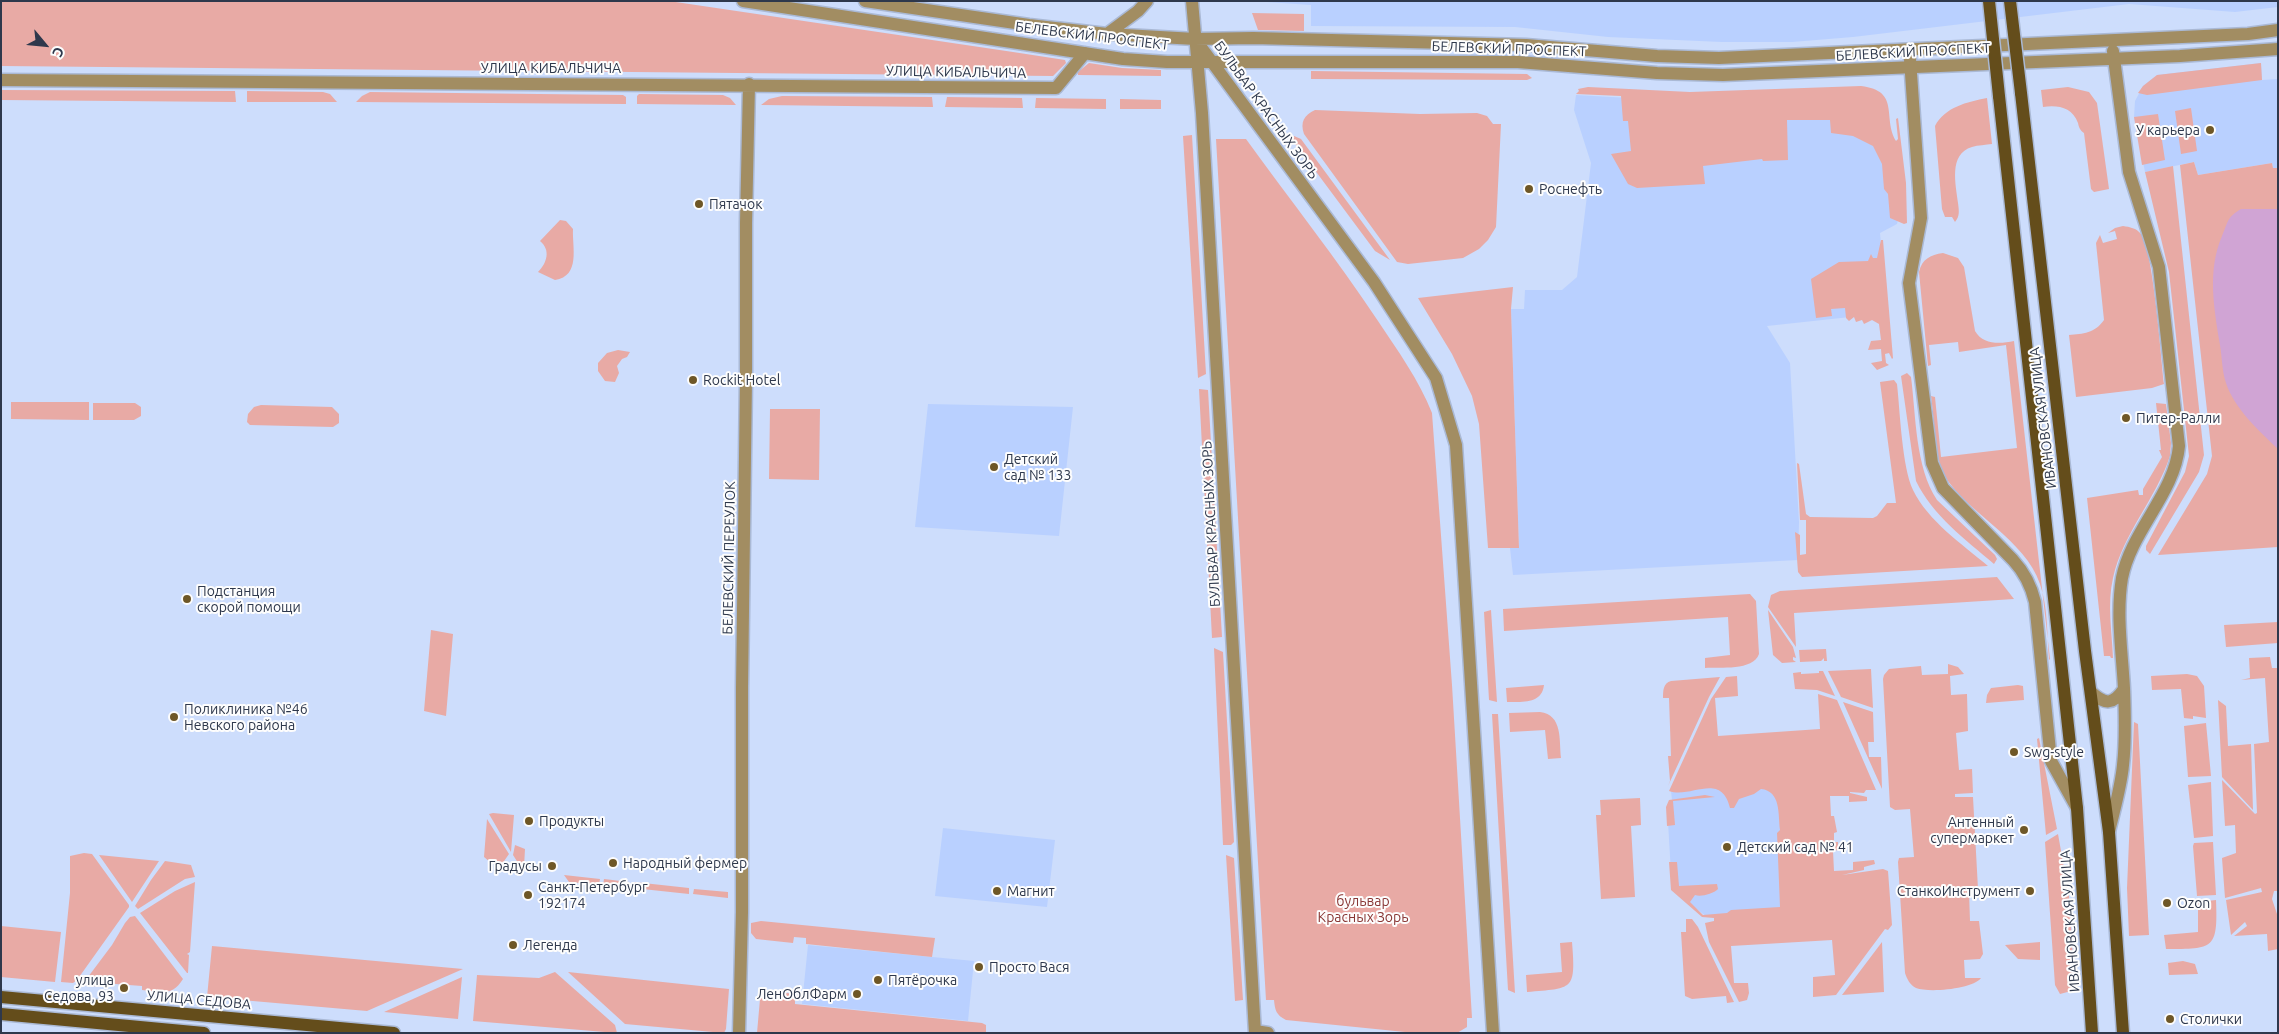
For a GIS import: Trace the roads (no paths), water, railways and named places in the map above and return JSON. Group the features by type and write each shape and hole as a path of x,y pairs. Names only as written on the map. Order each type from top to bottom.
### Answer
{"main road":[{"name":"ИВАНОВСКАЯ УЛИЦА","path":"1989,1 2077,808 2092,1033"},
{"name":"ИВАНОВСКАЯ УЛИЦА","path":"2010,1 2091,692 2110,832 2123,1033"},
{"name":"УЛИЦА СЕДОВА","path":"1,996 394,1033"},
{"path":"1,1014 204,1033"}],"street":[{"name":"БЕЛЕВСКИЙ ПРОСПЕКТ","path":"744,1 1085,53 1132,59 1197,62 1518,62 1658,73 1723,75 2114,57 2180,56 2278,49"},
{"name":"БЕЛЕВСКИЙ ПРОСПЕКТ","path":"865,1 1107,34 1195,39 1253,38 1526,45 1657,56 1719,58 2248,34 2278,30"},
{"path":"1107,34 1147,1"},
{"path":"1192,1 1195,39"},
{"name":"БУЛЬВАР КРАСНЫХ ЗОРЬ","path":"1195,39 1374,282 1436,378 1456,445 1493,1033"},
{"name":"БУЛЬВАР КРАСНЫХ ЗОРЬ","path":"1195,39 1203,133 1260,1032"},
{"name":"ИВАНОВСКАЯ УЛИЦА","path":"2110,832 2123,765 2124,689 2120,630 2120,594 2123,575 2141,531 2175,468 2179,446 2159,267 2129,172 2112,40"},
{"name":"ИВАНОВСКАЯ УЛИЦА","path":"1909,49 1921,218 1909,282 1932,464 1943,488 2013,560 2032,587 2051,761 2077,808"},
{"name":"УЛИЦА КИБАЛЬЧИЧА","path":"1,80 345,84 749,84 1056,88 1085,53"},
{"name":"БЕЛЕВСКИЙ ПЕРЕУЛОК","path":"739,1033 742,930 746,223 749,84"},
{"path":"2091,692 2100,701 2110,702 2118,698 2124,689"}],"place":[{"name":"У карьера","path":"2210,130"},
{"name":"Роснефть","path":"1529,189"},
{"name":"Пятачок","path":"699,204"},
{"name":"Rockit Hotel","path":"693,380"},
{"name":"Питер-Ралли","path":"2126,418"},
{"name":"Детский сад № 133","path":"994,467"},
{"name":"Подстанция скорой помощи","path":"187,599"},
{"name":"Поликлиника №46 Невского района","path":"174,717"},
{"name":"Swg-style","path":"2014,752"},
{"name":"Продукты","path":"529,821"},
{"name":"Антенный супермаркет","path":"2024,830"},
{"name":"Детский сад № 41","path":"1727,847"},
{"name":"Народный фермер","path":"613,863"},
{"name":"Градусы","path":"552,866"},
{"name":"Магнит","path":"997,891"},
{"name":"СтанкоИнструмент","path":"2030,891"},
{"name":"Санкт-Петербург 192174","path":"528,895"},
{"name":"Ozon","path":"2167,903"},
{"name":"Легенда","path":"513,945"},
{"name":"Просто Вася","path":"979,967"},
{"name":"Пятёрочка","path":"878,980"},
{"name":"улица Седова, 93","path":"124,988"},
{"name":"ЛенОблФарм","path":"857,994"},
{"name":"Столички","path":"2170,1019"}],"park label":[{"name":"бульвар Красных Зорь","path":"1363,910"}]}
